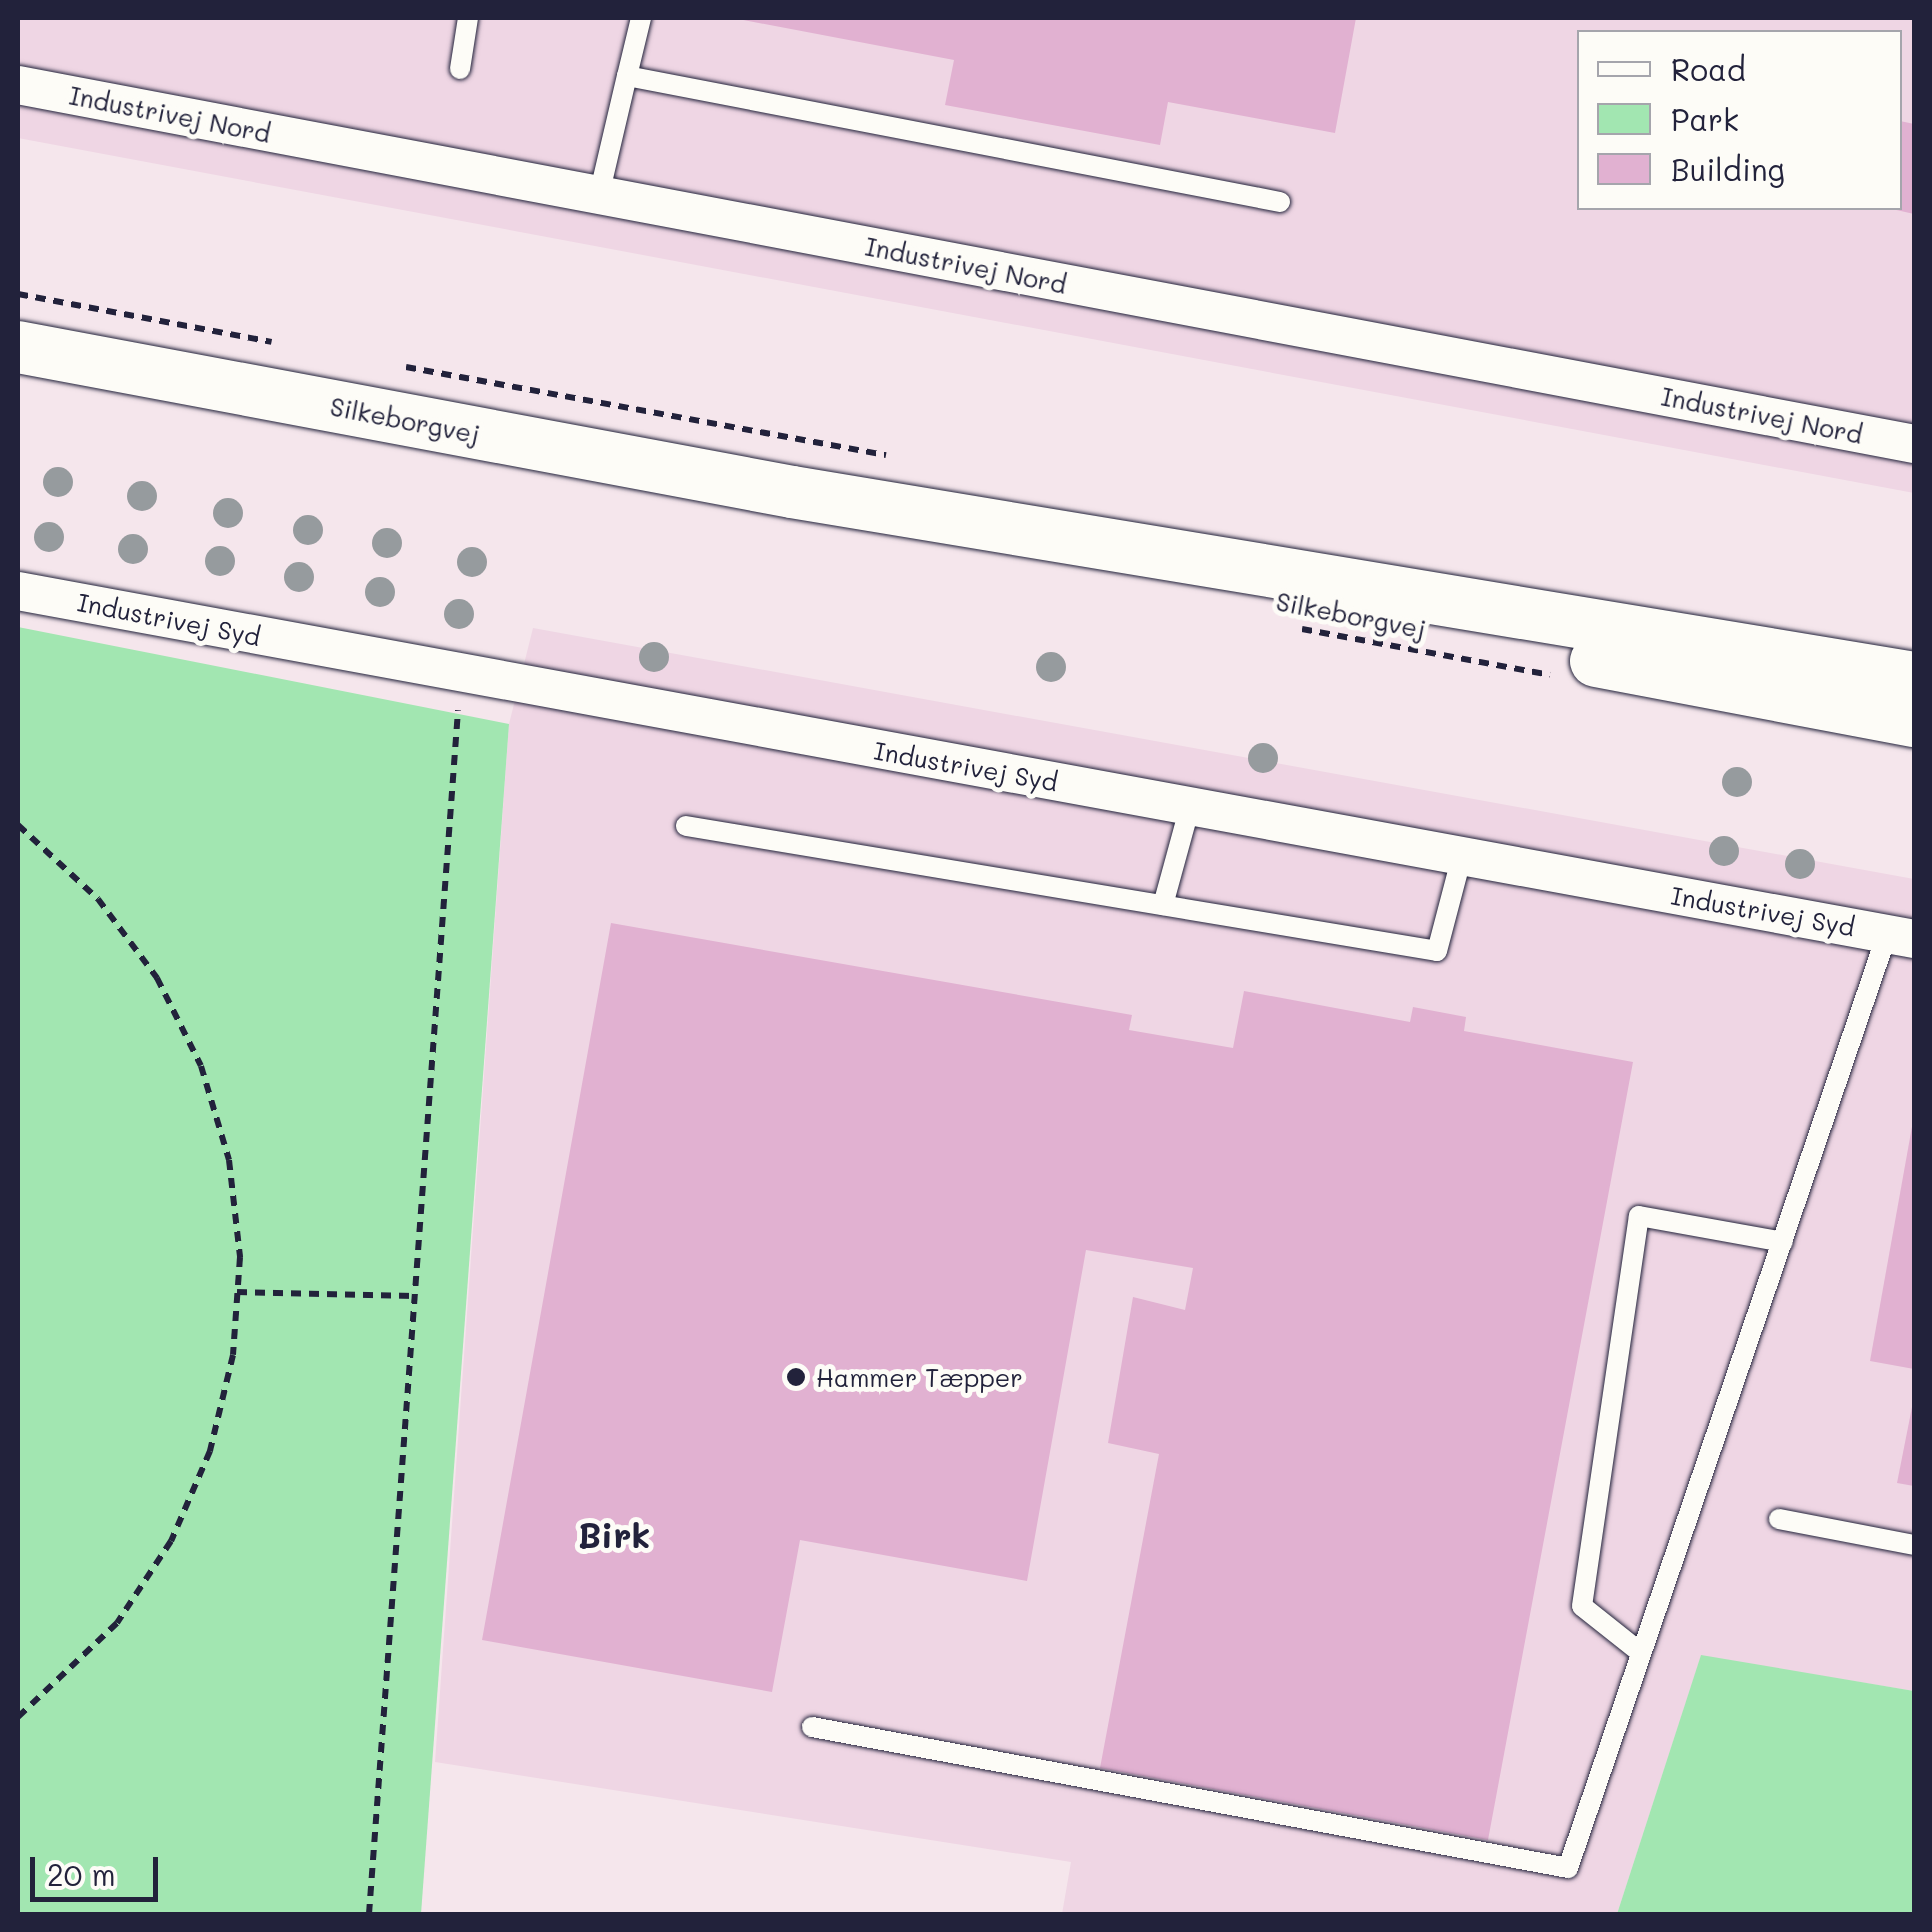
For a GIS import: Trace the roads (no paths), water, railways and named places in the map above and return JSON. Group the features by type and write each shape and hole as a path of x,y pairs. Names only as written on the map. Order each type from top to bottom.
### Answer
{"main road":[{"name":"Silkeborgvej","path":"18,347 792,492 1914,678"},
{"name":"Silkeborgvej","path":"792,492 1288,603 1914,721"}],"street":[{"name":"Industrivej Nord","path":"18,85 1914,444"},
{"name":"Industrivej Syd","path":"18,591 1901,936"}],"lane":[{"path":"460,69 468,18"},
{"path":"599,195 641,18"},
{"path":"627,76 1280,202"},
{"path":"1163,905 1190,806"},
{"path":"686,826 1438,951 1462,856"},
{"path":"812,1727 1568,1868 1783,1242 1901,936"},
{"path":"1641,1653 1582,1606 1639,1216 1783,1242"},
{"path":"1778,1519 1914,1545"}],"place":[{"name":"Hammer Tæpper","path":"796,1377"}],"district":[{"name":"Birk","path":"614,1534"}]}
